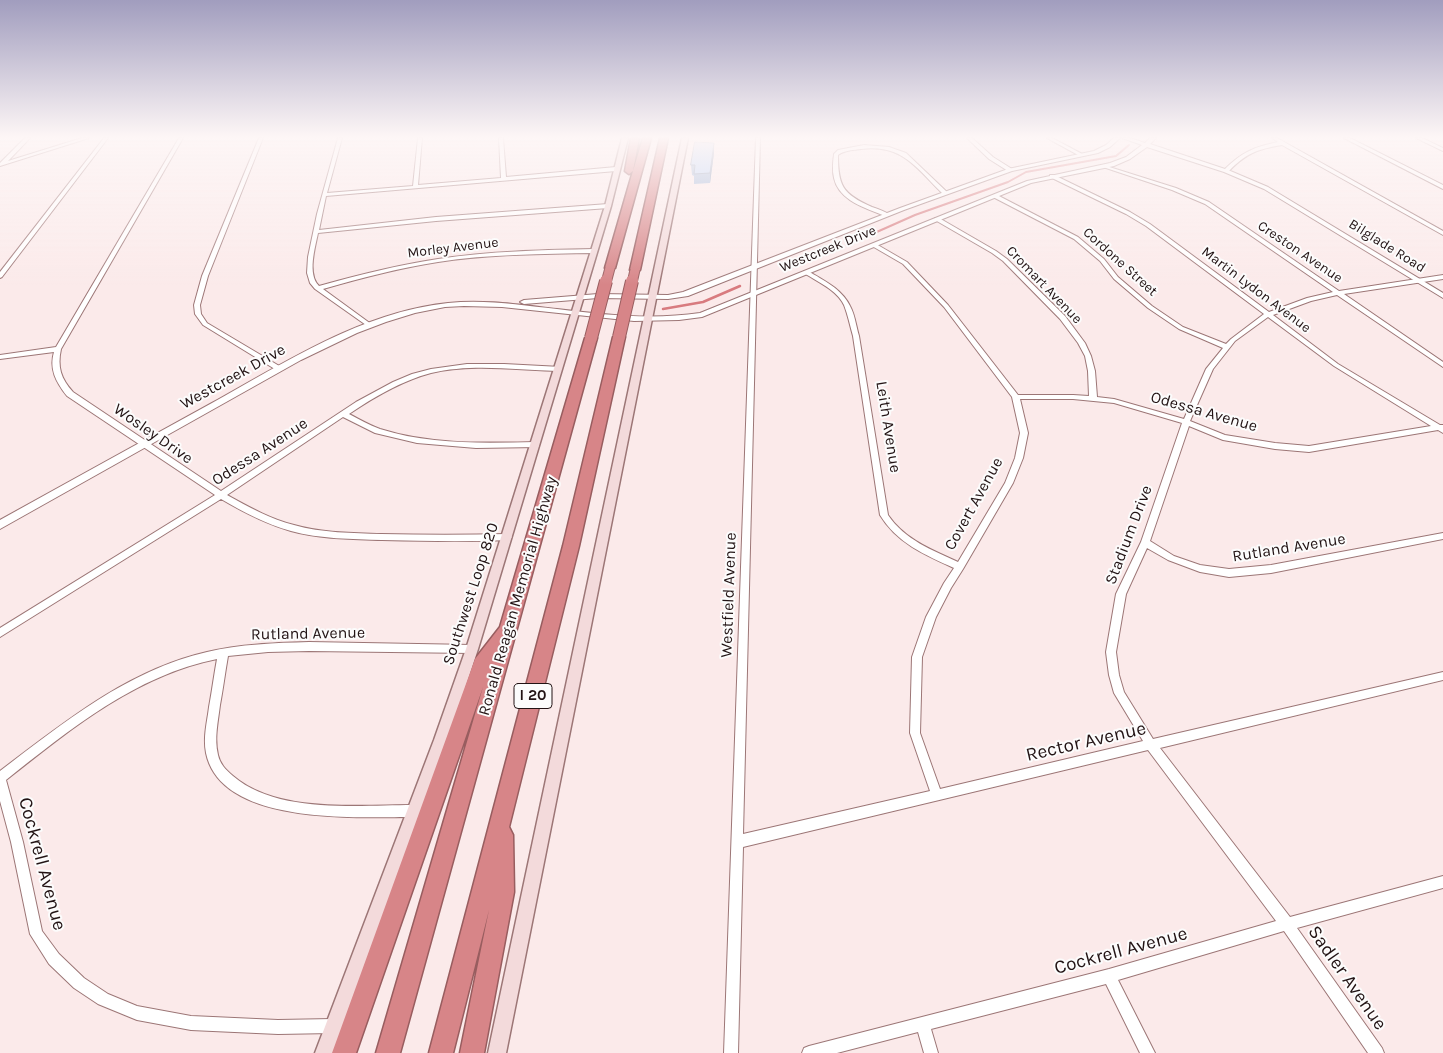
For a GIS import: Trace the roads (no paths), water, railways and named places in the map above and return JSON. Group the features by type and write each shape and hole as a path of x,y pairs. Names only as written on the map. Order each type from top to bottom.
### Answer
{"highway":[{"name":"Ronald Reagan Memorial Highway","path":"388,1053 633,187"},
{"name":"I 20","path":"441,1053 571,546 653,187"},
{"path":"344,1053 484,659 510,624"},
{"path":"472,1053 503,892 502,815"}],"main road":[{"name":"Southwest Loop 820","path":"324,1053 472,649 508,538 612,187"},
{"path":"497,1053 675,187"}],"street":[{"path":"0,276 68,187"},
{"name":"Wosley Drive","path":"152,187 58,350 54,369 70,394 221,496 254,514 291,528 309,532 354,536 508,538"},
{"path":"241,187 208,268 197,305 198,314 205,324 278,369"},
{"path":"327,187 315,232 309,268 310,278 318,288 368,324"},
{"path":"325,195 404,187"},
{"name":"Westfield Avenue","path":"731,1053 756,187"},
{"path":"840,187 847,195 887,215"},
{"path":"939,187 945,193"},
{"name":"Westcreek Drive","path":"0,525 278,369 334,339 368,324 406,313 446,305 498,304 621,295 652,297 685,294 962,187"},
{"name":"Westcreek Drive","path":"498,304 648,320 682,319 702,315 1017,187"},
{"name":"Martin Lydon Avenue","path":"1076,187 1128,212 1148,225 1336,365 1442,428"},
{"name":"Creston Avenue","path":"1168,187 1207,203 1443,365"},
{"name":"Bilglade Road","path":"1262,187 1278,194 1443,296"},
{"path":"1361,187 1443,233"},
{"name":"Cordone Street","path":"995,196 1076,238 1102,260 1121,282 1150,307 1181,328 1227,347"},
{"path":"315,232 436,219 608,206"},
{"name":"Cromart Avenue","path":"937,219 1000,256 1069,326 1088,356 1093,398"},
{"name":"Covert Avenue","path":"874,245 905,263 930,286 946,306 1016,398 1024,433 1015,470 1009,483 978,532 960,568 946,586 931,617 917,656 915,733 937,795"},
{"name":"Morley Avenue","path":"318,288 366,275 456,258 594,251"},
{"name":"Leith Avenue","path":"806,272 827,285 846,303 856,336 884,515 890,527 907,541 960,568"},
{"name":"Stadium Drive","path":"1287,924 1151,745 1119,693 1111,652 1121,594 1145,542 1186,422 1210,369 1227,347 1250,326 1267,315 1309,300 1338,293 1443,277"},
{"path":"0,356 58,350"},
{"name":"Odessa Avenue","path":"0,633 221,496 307,441 343,414 396,384 426,372 452,368 486,367 558,370"},
{"name":"Odessa Avenue","path":"1016,398 1093,398 1114,401 1186,422 1224,437 1275,446 1309,449 1442,428"},
{"path":"343,414 378,431 429,443 465,446 535,445"},
{"name":"Rutland Avenue","path":"1145,542 1171,558 1200,568 1229,573 1271,569 1443,536"},
{"name":"Rutland Avenue","path":"0,779 60,732 130,688 185,663 223,653 264,647 472,649"},
{"path":"223,653 210,736 210,749 219,771 241,790 279,805 304,810 413,811"},
{"name":"Rector Avenue","path":"737,842 1443,676"},
{"name":"Cockrell Avenue","path":"0,779 17,842 36,934 54,959 79,983 103,999 137,1013 190,1023 278,1027 333,1026"},
{"name":"Cockrell Avenue","path":"809,1053 1109,976 1287,924 1443,882"},
{"name":"Sadler Avenue","path":"1287,924 1377,1053"},
{"path":"1109,976 1148,1053"},
{"path":"922,1023 931,1053"}],"waterway":[{"path":"870,235 915,215 994,187"},
{"path":"663,309 703,302 740,286"}]}
